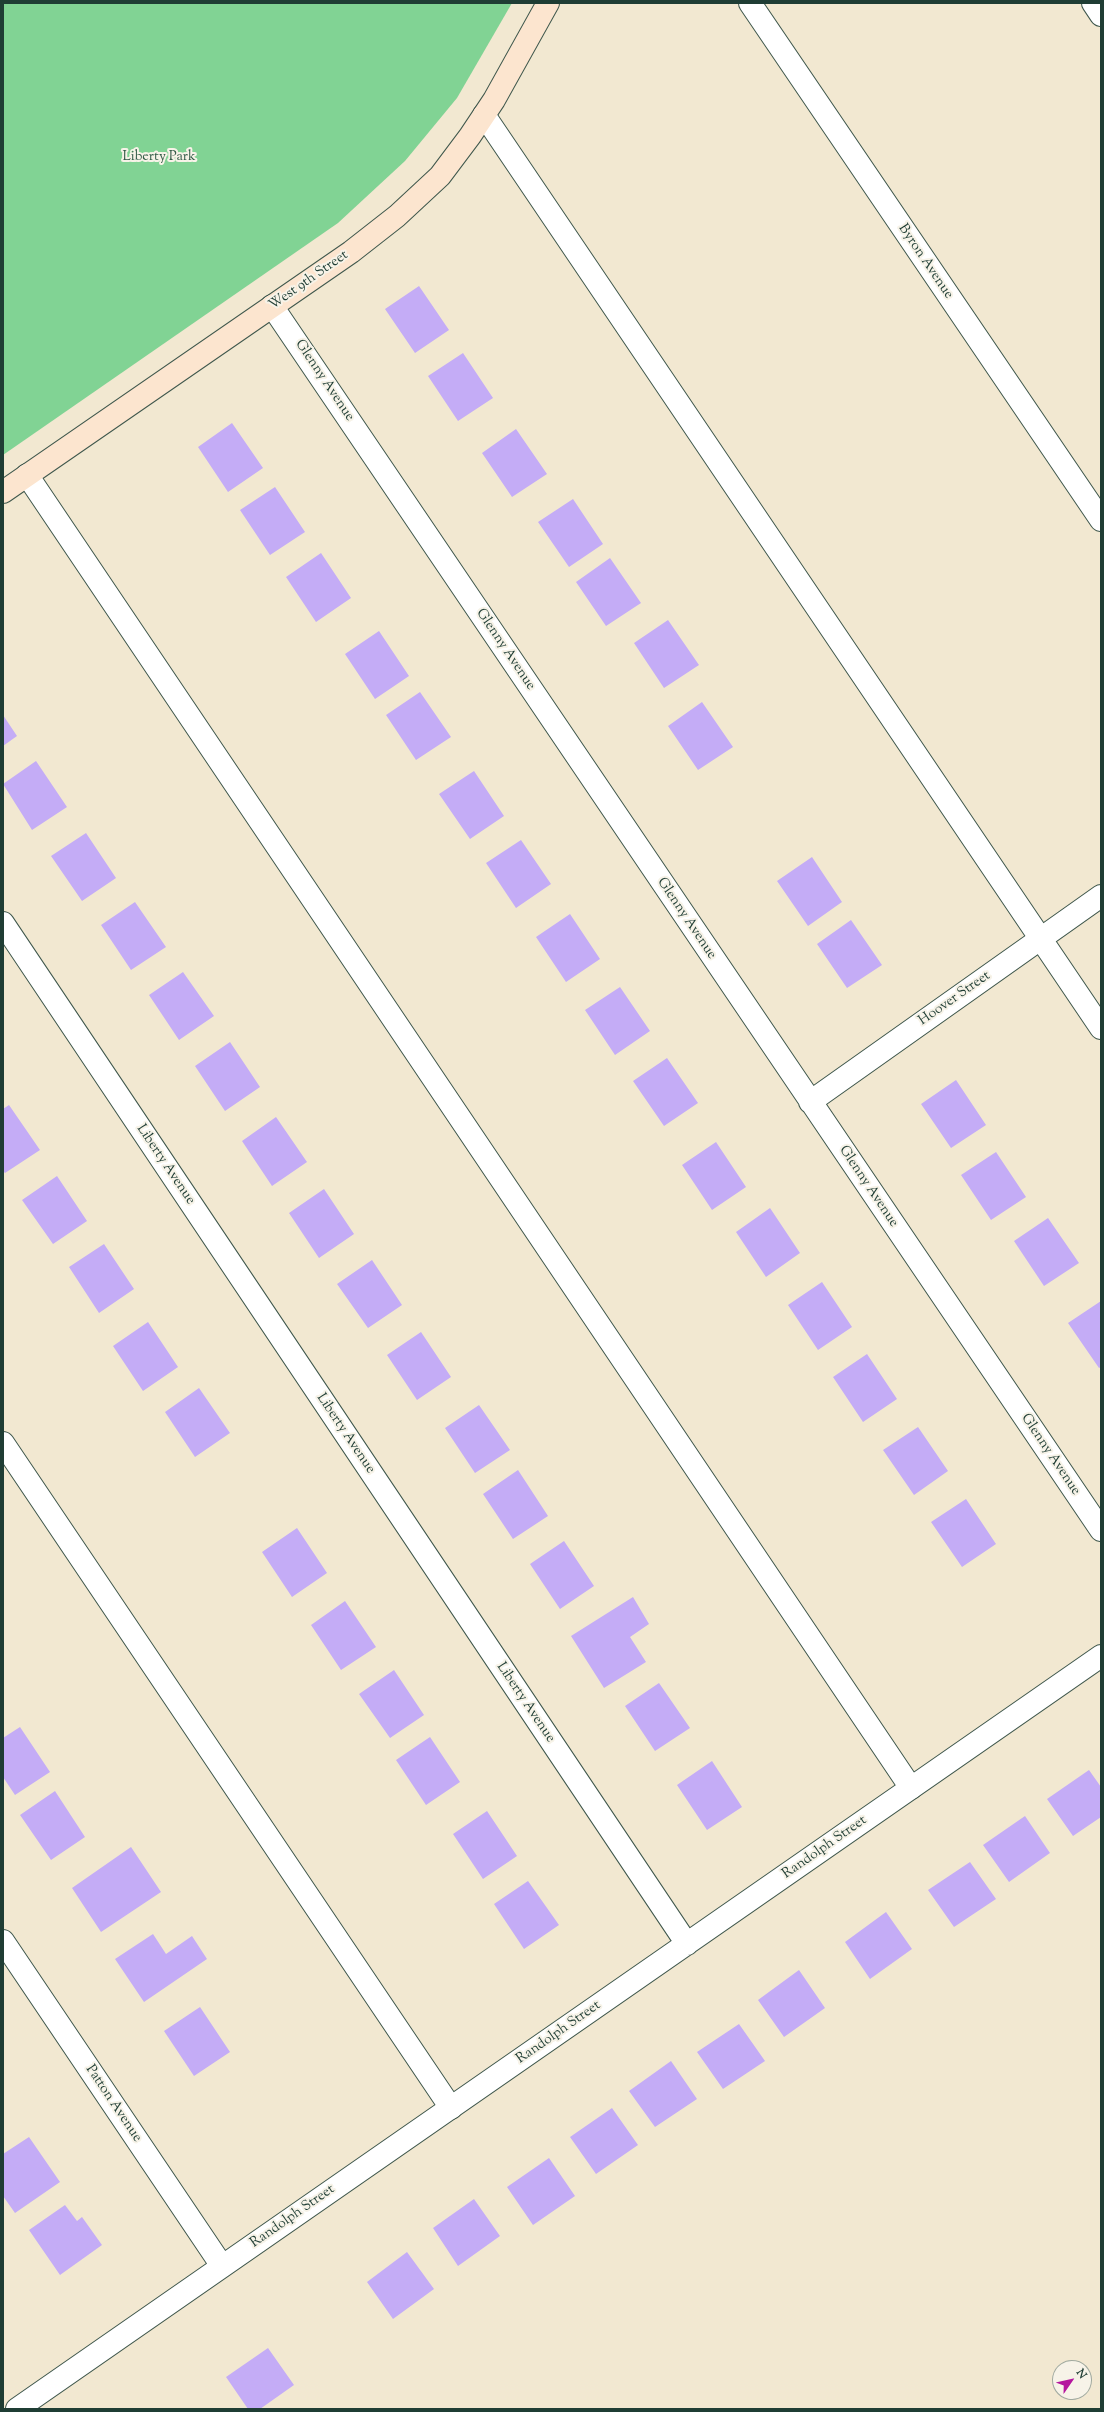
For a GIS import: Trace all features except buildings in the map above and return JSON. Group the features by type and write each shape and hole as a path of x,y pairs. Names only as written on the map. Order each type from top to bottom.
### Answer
{"street":[{"name":"West 9th Street","path":"3,492 350,252 397,216 440,176 484,116 548,3"},
{"name":"Byron Avenue","path":"750,3 1101,520"},
{"path":"1093,3 1101,15"},
{"path":"484,116 1042,937 1101,1028"},
{"name":"Glenny Avenue","path":"272,306 1101,1530"},
{"path":"27,476 911,1788"},
{"name":"Hoover Street","path":"810,1102 1101,896"},
{"name":"Liberty Avenue","path":"3,923 687,1944"},
{"path":"3,1443 451,2108"},
{"name":"Randolph Street","path":"17,2409 1101,1656"},
{"name":"Patton Avenue","path":"3,1941 222,2266"}],"green space":[{"name":"Liberty Park","path":"3,3 512,3 457,98 405,161 338,223 3,455"}]}
